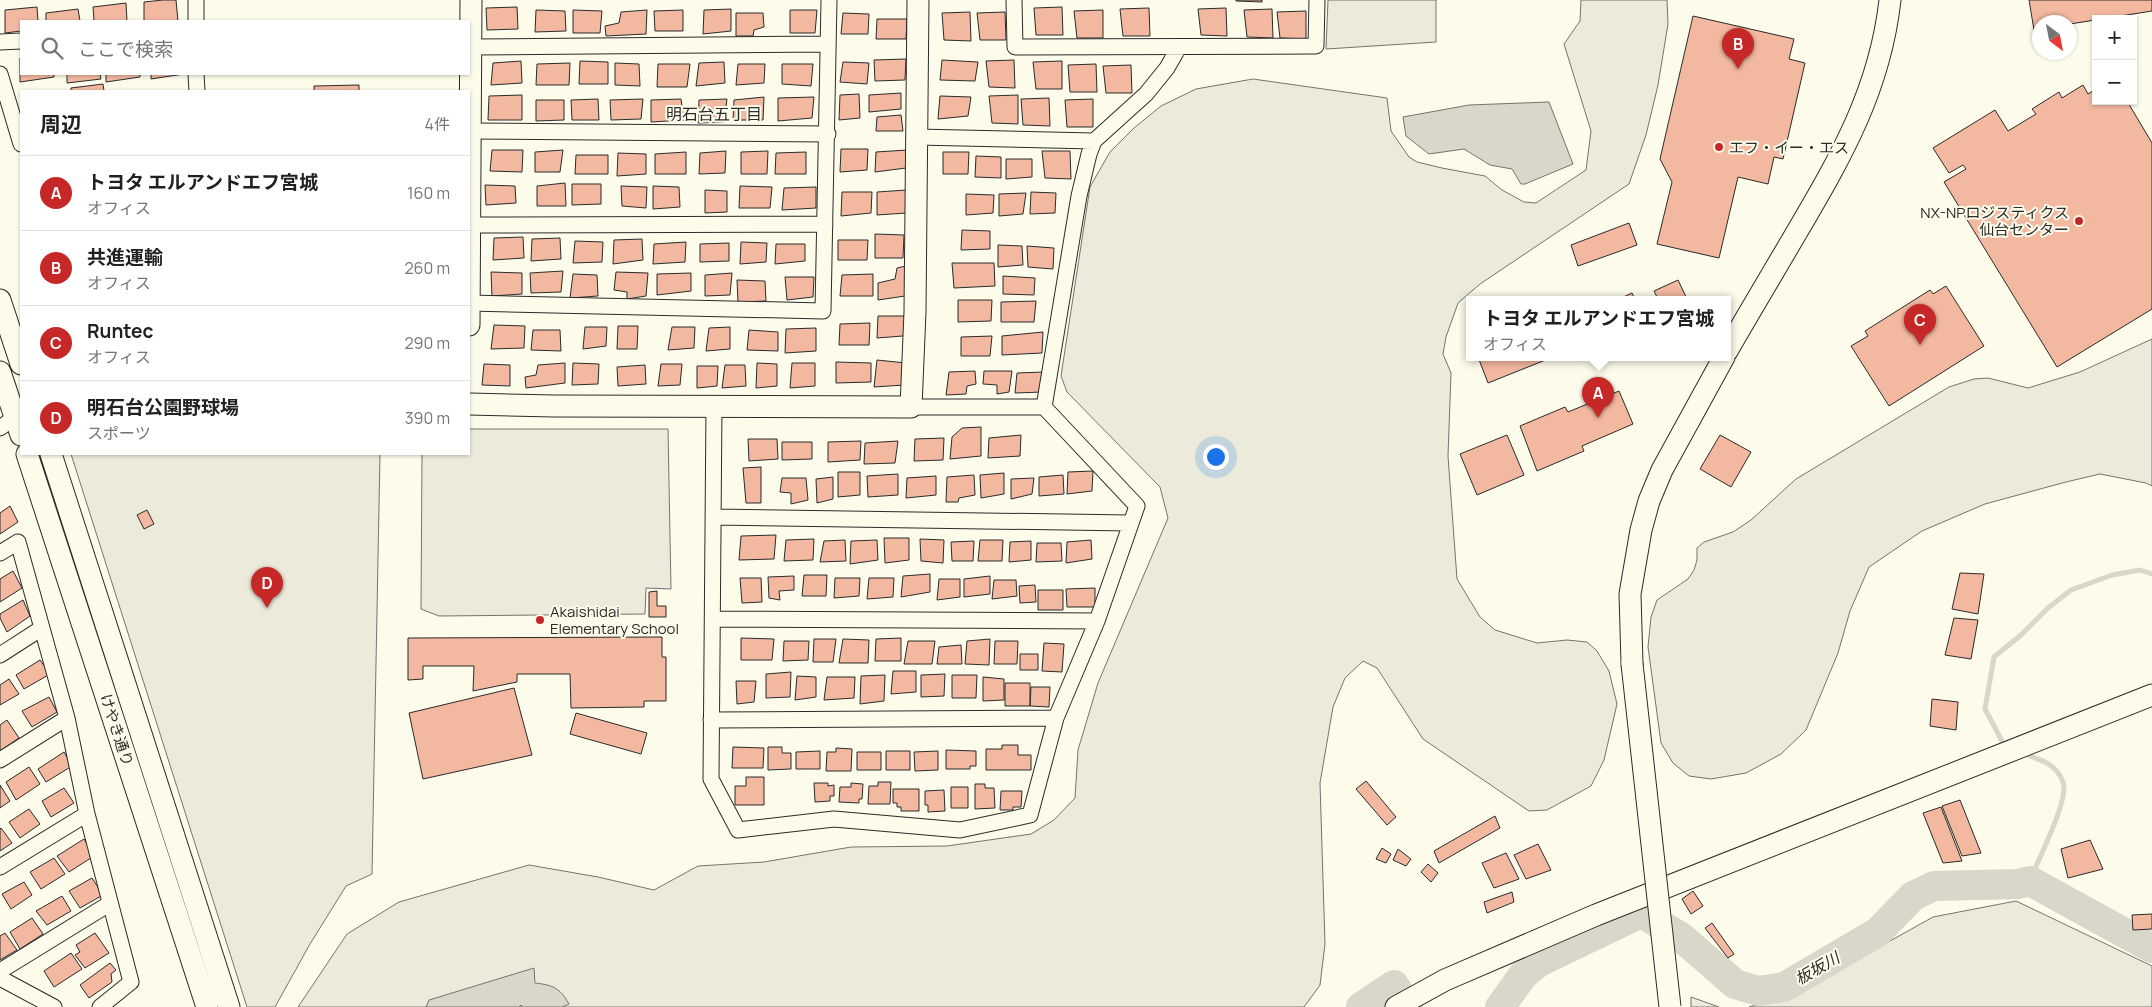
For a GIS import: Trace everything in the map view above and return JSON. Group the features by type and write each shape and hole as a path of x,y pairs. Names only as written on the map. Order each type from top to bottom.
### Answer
{"street":[{"path":"196,0 196,20"},
{"path":"471,0 470,225 825,224"},
{"path":"470,303 823,311 828,134 829,0"},
{"path":"912,407 915,312 918,0"},
{"path":"1014,0 1015,47 1316,46 1316,0"},
{"path":"1731,344 1835,167 1857,122 1876,71 1890,0"},
{"path":"0,42 20,41"},
{"path":"471,47 828,44"},
{"path":"1044,407 1079,196 1089,154 1094,141 1146,94 1168,68 1179,47"},
{"path":"0,74 20,139"},
{"path":"196,75 196,90"},
{"path":"470,131 828,134"},
{"path":"916,137 1094,141"},
{"path":"0,300 20,361"},
{"path":"1670,1007 1632,664 1630,594 1641,530 1649,502 1662,470 1722,361"},
{"path":"0,372 12,423"},
{"path":"470,404 554,406 714,406 1044,407 1137,506 1096,621 1056,718 1030,815 960,830 834,819 738,830 711,779 714,619 714,406"},
{"name":"けやき通り","path":"27,455 208,1007"},
{"path":"50,455 229,1007"},
{"path":"714,517 1130,523"},
{"path":"0,553 18,542 67,718 87,814 109,904 131,982 100,1007"},
{"path":"714,619 1096,621"},
{"path":"0,655 42,628"},
{"path":"1396,1007 1420,992 1596,915 2152,695"},
{"path":"0,760 67,718"},
{"path":"711,720 1056,718"},
{"path":"0,867 87,814"},
{"path":"0,971 109,904"},
{"path":"0,978 54,1007"}],"shaded area":[{"path":"1328,0 1436,0 1436,42 1326,49"},
{"path":"1581,0 1667,0 1668,24 1658,85 1646,135 1629,184 1480,284 1458,303 1446,337 1443,354 1451,373 1448,456 1457,579 1480,617 1495,630 1537,643 1567,640 1587,642 1597,651 1609,671 1617,704 1604,760 1591,786 1547,810 1529,811 1423,739 1377,668 1363,661 1345,678 1333,707 1320,783 1325,944 1320,985 1304,1007 298,1007 347,934 399,902 529,865 598,877 654,890 698,866 764,862 851,847 947,846 1031,834 1054,820 1075,798 1078,750 1098,683 1168,518 1160,487 1067,392 1061,376 1090,187 1110,152 1134,128 1161,106 1196,89 1253,79 1387,98 1391,131 1409,157 1417,162 1485,176 1502,190 1524,202 1536,203 1586,170 1591,131 1564,44 1580,21"},
{"path":"1549,102 1573,164 1525,184 1521,184 1512,169 1490,165 1464,149 1429,154 1406,136 1403,117 1469,105"},
{"path":"2152,339 2152,486 2146,483 2100,474 1985,504 1922,531 1869,567 1850,611 1838,653 1806,730 1781,754 1746,773 1711,779 1689,776 1673,763 1661,743 1648,647 1651,617 1657,600 1688,579 1694,570 1697,560 1697,548 1704,542 1733,532 1751,520 1796,479 1949,387 1974,379 1988,378 2028,388 2080,372"},
{"path":"470,429 668,429 671,589 646,588 645,614 439,616 421,609 422,455 470,455"},
{"path":"71,455 380,455 372,874 346,886 310,944 275,1007 247,1007"},
{"path":"2016,901 2152,966 2152,1007 1749,1007 1795,994 1933,917"},
{"path":"534,968 535,983 555,988 569,1004 562,1007 523,1007 521,1005 519,1007 426,1007 429,1000"},
{"path":"1691,997 1719,1007 1691,1007"}],"building":[{"path":"176,0 178,20 144,20 144,2"},
{"path":"1262,0 1262,2 1236,1"},
{"path":"2029,0 2152,0 2152,11 2127,15 2092,15 2092,21 2077,23 2077,15 2032,15 2032,18"},
{"path":"126,3 127,20 94,20 93,7"},
{"path":"37,7 38,20 20,20 20,31 5,33 5,10"},
{"path":"517,7 518,29 487,30 486,8"},
{"path":"1062,7 1063,35 1036,35 1034,8"},
{"path":"1149,8 1150,36 1123,36 1120,9"},
{"path":"1226,8 1227,36 1201,35 1198,9"},
{"path":"78,9 80,20 46,20 46,13"},
{"path":"731,9 731,31 703,34 704,10"},
{"path":"1272,9 1273,38 1247,37 1244,10"},
{"path":"536,10 565,11 566,31 535,32"},
{"path":"573,10 602,11 600,33 573,33"},
{"path":"647,10 646,34 606,36 605,26 619,23 621,12"},
{"path":"683,10 683,31 655,31 654,11"},
{"path":"790,10 817,10 815,33 790,33"},
{"path":"1103,10 1103,38 1077,38 1074,11"},
{"path":"1306,11 1306,39 1280,38 1277,12"},
{"path":"970,12 971,41 944,40 942,13"},
{"path":"1005,12 1006,40 980,40 977,13"},
{"path":"736,13 763,13 764,27 754,30 753,36 736,36"},
{"path":"843,13 869,14 868,34 841,34"},
{"path":"1693,16 1794,39 1789,59 1805,63 1783,159 1774,157 1768,184 1738,177 1719,258 1657,244 1672,182 1660,159"},
{"path":"877,19 907,19 906,39 876,39"},
{"path":"906,59 905,80 875,81 874,60"},
{"path":"942,60 978,62 975,81 940,80"},
{"path":"1014,60 1015,88 989,87 986,61"},
{"path":"521,61 522,83 491,85 493,63"},
{"path":"580,61 608,62 608,84 579,84"},
{"path":"1062,61 1062,89 1036,89 1033,62"},
{"path":"724,62 725,83 696,86 699,63"},
{"path":"843,62 869,63 867,84 840,82"},
{"path":"570,63 569,85 536,85 537,64"},
{"path":"615,63 639,64 640,86 615,85"},
{"path":"658,64 690,64 687,87 657,87"},
{"path":"738,64 765,64 764,83 736,85"},
{"path":"782,64 813,64 811,86 782,84"},
{"path":"1096,64 1097,92 1070,92 1068,65"},
{"path":"1131,65 1132,93 1106,93 1103,66"},
{"path":"20,75 54,75 54,77 20,82"},
{"path":"67,75 100,75 101,79 67,83"},
{"path":"106,75 140,75 140,77 106,82"},
{"path":"151,75 177,75 151,79"},
{"path":"103,84 104,90 71,90 71,88"},
{"path":"359,85 359,90 314,90 314,86"},
{"path":"2083,85 2088,94 2092,92 2092,105 2129,105 2152,143 2152,309 2057,367 1944,182 1966,169 1963,165 1949,173 1933,148 1995,110 2008,131 2036,114 2032,109 2059,92 2062,98"},
{"path":"901,93 901,109 869,112 869,95"},
{"path":"859,94 860,118 839,120 840,95"},
{"path":"522,95 522,120 488,120 489,96"},
{"path":"1018,95 1018,124 992,123 989,96"},
{"path":"940,96 971,97 968,116 938,119"},
{"path":"764,97 763,120 733,120 734,100"},
{"path":"814,97 812,118 778,121 778,98"},
{"path":"1049,98 1050,126 1023,125 1021,99"},
{"path":"598,99 599,120 572,120 571,100"},
{"path":"643,99 641,119 611,120 610,100"},
{"path":"681,99 684,120 651,122 651,100"},
{"path":"727,99 724,122 698,123 699,100"},
{"path":"1093,99 1093,127 1067,127 1065,100"},
{"path":"536,100 564,100 564,120 536,121"},
{"path":"901,115 903,131 876,131 877,117"},
{"path":"841,149 868,149 867,170 840,172"},
{"path":"492,150 523,150 522,172 490,171"},
{"path":"563,150 560,172 535,172 535,152"},
{"path":"907,150 906,168 875,172 876,152"},
{"path":"726,151 725,173 699,174 700,153"},
{"path":"768,151 767,174 741,174 741,152"},
{"path":"1042,151 1070,151 1071,179 1045,178"},
{"path":"686,152 686,174 655,174 655,154"},
{"path":"806,152 806,174 775,174 776,153"},
{"path":"943,152 969,152 968,174 943,174"},
{"path":"618,153 646,154 646,174 617,176"},
{"path":"576,155 608,155 608,174 575,174"},
{"path":"976,156 1001,157 1001,178 975,177"},
{"path":"1006,159 1032,159 1032,177 1006,179"},
{"path":"565,183 566,206 537,206 537,186"},
{"path":"572,184 601,184 601,204 572,205"},
{"path":"485,185 515,186 516,203 486,205"},
{"path":"621,186 647,187 646,208 622,206"},
{"path":"653,186 679,187 680,207 653,209"},
{"path":"740,186 772,187 770,208 739,208"},
{"path":"816,187 816,208 782,210 784,188"},
{"path":"705,190 727,191 727,212 705,213"},
{"path":"906,190 906,213 877,215 877,192"},
{"path":"842,192 872,192 871,213 841,216"},
{"path":"1031,192 1056,193 1055,213 1030,214"},
{"path":"1026,193 1023,214 999,216 999,194"},
{"path":"966,194 994,195 993,213 966,215"},
{"path":"1629,223 1637,245 1578,266 1571,245"},
{"path":"962,230 990,231 990,249 961,250"},
{"path":"875,234 904,235 903,258 875,258"},
{"path":"523,237 524,258 493,260 494,238"},
{"path":"560,238 561,259 531,261 532,239"},
{"path":"642,239 643,260 613,264 614,240"},
{"path":"838,240 868,240 867,260 838,260"},
{"path":"575,241 603,242 602,262 573,263"},
{"path":"686,242 685,262 653,264 654,244"},
{"path":"741,242 767,243 766,262 740,264"},
{"path":"729,243 729,261 700,262 700,244"},
{"path":"776,244 805,244 805,261 775,264"},
{"path":"998,245 1022,246 1023,265 998,267"},
{"path":"1027,246 1054,248 1053,269 1028,267"},
{"path":"952,263 994,263 995,286 954,288"},
{"path":"906,266 905,296 878,300 878,283 895,279 897,268"},
{"path":"563,271 561,292 531,293 530,273"},
{"path":"491,272 522,273 522,294 492,296"},
{"path":"616,272 648,273 646,296 627,299 627,292 614,290"},
{"path":"691,273 691,291 657,295 657,274"},
{"path":"732,273 730,295 705,296 705,275"},
{"path":"573,274 597,275 598,296 570,298"},
{"path":"873,274 873,296 840,296 842,275"},
{"path":"1003,276 1035,278 1034,295 1003,294"},
{"path":"785,277 814,277 813,297 787,300"},
{"path":"737,280 765,281 766,301 738,302"},
{"path":"1678,280 1686,296 1656,296 1654,291"},
{"path":"1946,286 1984,346 1889,406 1851,346 1868,336 1865,331 1930,290 1933,294"},
{"path":"958,300 992,300 991,321 958,322"},
{"path":"1036,301 1034,322 1001,322 1001,302"},
{"path":"878,316 907,316 903,336 877,338"},
{"path":"870,323 869,345 839,345 840,324"},
{"path":"494,325 525,326 524,348 491,349"},
{"path":"618,326 638,326 637,349 617,349"},
{"path":"585,327 607,327 606,346 583,349"},
{"path":"672,327 695,327 694,348 668,350"},
{"path":"730,327 730,349 706,351 709,328"},
{"path":"816,328 816,351 785,353 786,329"},
{"path":"533,330 560,330 561,351 531,350"},
{"path":"749,330 778,332 778,351 747,350"},
{"path":"1043,332 1042,353 1002,355 1002,336"},
{"path":"992,336 990,356 961,356 961,337"},
{"path":"877,360 906,363 904,385 874,387"},
{"path":"1480,361 1543,361 1488,383"},
{"path":"836,362 871,363 871,382 836,383"},
{"path":"565,363 565,383 526,388 525,377 536,375 538,365"},
{"path":"573,363 599,364 598,384 572,385"},
{"path":"757,363 777,364 777,386 756,388"},
{"path":"792,363 815,363 815,386 790,388"},
{"path":"484,364 510,365 510,386 482,385"},
{"path":"661,364 682,364 680,385 658,386"},
{"path":"645,365 646,384 618,386 617,367"},
{"path":"725,365 745,365 746,386 722,388"},
{"path":"697,366 718,366 717,386 697,388"},
{"path":"975,371 976,384 967,386 966,394 946,395 949,372"},
{"path":"984,371 1012,371 1009,392 997,394 997,385 983,384"},
{"path":"1044,372 1043,392 1015,393 1017,373"},
{"path":"1619,391 1633,424 1582,446 1584,451 1537,471 1520,426 1565,407 1568,412"},
{"path":"981,427 981,456 950,459 952,437 962,428"},
{"path":"1021,435 1020,456 988,458 989,438"},
{"path":"1507,435 1524,475 1477,495 1460,454"},
{"path":"1720,435 1751,452 1731,487 1700,469"},
{"path":"944,438 943,460 914,461 915,439"},
{"path":"748,439 777,439 778,459 749,461"},
{"path":"861,441 860,460 828,462 828,442"},
{"path":"898,441 895,463 864,464 865,443"},
{"path":"782,442 812,442 812,459 782,460"},
{"path":"761,467 761,503 746,503 743,468"},
{"path":"1093,471 1092,491 1067,494 1068,472"},
{"path":"838,472 860,472 860,495 838,497"},
{"path":"1004,473 1004,494 981,498 980,475"},
{"path":"898,474 898,495 868,497 867,476"},
{"path":"974,475 975,495 959,498 958,502 946,502 947,477"},
{"path":"1063,475 1064,494 1039,496 1039,477"},
{"path":"936,476 936,495 906,498 907,478"},
{"path":"833,477 833,499 817,503 816,479"},
{"path":"782,478 806,478 808,500 791,504 791,493 780,492"},
{"path":"1034,478 1032,494 1011,499 1011,479"},
{"path":"10,506 18,522 0,534 0,513"},
{"path":"147,510 154,524 144,529 137,515"},
{"path":"776,535 774,559 739,560 741,536"},
{"path":"884,538 909,538 909,560 885,563"},
{"path":"814,539 813,560 784,561 786,540"},
{"path":"920,539 944,540 943,563 921,561"},
{"path":"845,540 846,561 820,562 824,541"},
{"path":"877,540 878,560 850,564 851,541"},
{"path":"980,540 1003,540 1002,561 978,561"},
{"path":"1091,540 1092,559 1066,563 1067,542"},
{"path":"974,541 973,561 952,561 951,542"},
{"path":"1031,541 1031,560 1009,562 1010,542"},
{"path":"1037,543 1061,543 1062,561 1036,562"},
{"path":"13,571 22,588 0,602 0,579"},
{"path":"1960,573 1984,574 1978,614 1952,609"},
{"path":"930,574 930,592 901,597 903,576"},
{"path":"804,575 827,575 826,596 802,596"},
{"path":"794,576 794,590 779,591 780,600 769,598 768,577"},
{"path":"990,576 990,594 964,597 964,579"},
{"path":"740,578 761,578 762,602 742,603"},
{"path":"835,578 860,578 859,596 834,598"},
{"path":"869,578 894,578 893,597 867,599"},
{"path":"939,579 960,579 960,597 937,600"},
{"path":"994,580 1016,580 1017,596 992,599"},
{"path":"1035,585 1036,602 1020,603 1019,586"},
{"path":"1095,588 1095,607 1067,607 1066,589"},
{"path":"1038,590 1063,590 1063,610 1038,610"},
{"path":"657,591 657,606 666,606 666,617 649,617 649,592"},
{"path":"23,600 30,616 7,632 0,614"},
{"path":"1954,618 1978,620 1971,659 1945,655"},
{"path":"662,637 662,657 666,657 666,701 644,701 644,707 571,708 570,674 517,674 517,682 473,691 474,666 423,666 423,679 408,680 408,638"},
{"path":"741,638 774,639 772,660 741,660"},
{"path":"901,638 901,661 875,661 876,639"},
{"path":"814,639 836,639 833,662 813,662"},
{"path":"843,639 869,640 868,663 839,663"},
{"path":"990,639 989,665 965,664 967,641"},
{"path":"784,641 809,641 808,660 783,661"},
{"path":"908,641 935,641 932,664 904,664"},
{"path":"995,641 1018,641 1017,664 994,664"},
{"path":"1044,643 1064,644 1062,672 1042,671"},
{"path":"961,645 962,664 937,664 939,647"},
{"path":"1020,654 1038,654 1038,670 1020,670"},
{"path":"40,660 50,674 24,689 16,675"},
{"path":"893,671 916,671 916,692 891,694"},
{"path":"791,672 790,697 766,698 766,674"},
{"path":"945,674 944,696 921,697 921,675"},
{"path":"885,675 884,701 860,704 861,676"},
{"path":"952,675 977,675 976,698 952,698"},
{"path":"797,676 816,677 816,697 795,700"},
{"path":"827,677 855,677 854,698 824,700"},
{"path":"983,677 1004,679 1004,700 983,701"},
{"path":"9,679 19,694 0,705 0,685"},
{"path":"736,681 756,681 754,702 737,704"},
{"path":"1005,683 1030,683 1030,706 1005,706"},
{"path":"1031,687 1050,687 1049,707 1030,706"},
{"path":"514,688 532,755 423,779 409,713"},
{"path":"49,697 57,712 32,727 22,711"},
{"path":"1932,699 1958,702 1956,730 1930,726"},
{"path":"576,713 647,733 641,754 570,734"},
{"path":"7,720 19,738 0,751 0,725"},
{"path":"1002,745 1018,745 1018,755 1031,755 1031,770 986,770 986,749 1002,749"},
{"path":"733,747 764,748 763,768 732,768"},
{"path":"768,747 782,747 782,753 791,753 791,769 768,770"},
{"path":"836,748 852,749 851,771 826,771 827,752 836,752"},
{"path":"946,750 976,751 976,766 970,766 970,769 946,769"},
{"path":"820,751 820,769 796,769 796,752"},
{"path":"886,751 910,751 910,770 886,770"},
{"path":"938,751 938,770 915,771 914,752"},
{"path":"64,752 72,766 46,782 38,769"},
{"path":"857,752 881,752 881,770 857,770"},
{"path":"29,767 40,784 16,800 6,782"},
{"path":"746,777 764,777 764,805 735,805 735,786 746,786"},
{"path":"1366,781 1396,817 1387,825 1356,789"},
{"path":"878,782 891,782 890,804 868,804 869,786 878,786"},
{"path":"814,783 828,783 828,786 834,785 834,796 830,796 830,801 815,802"},
{"path":"851,783 863,784 862,799 859,799 859,803 839,802 840,787 851,787"},
{"path":"975,784 985,784 985,788 994,788 995,808 975,809"},
{"path":"0,785 10,801 0,808"},
{"path":"951,787 968,787 968,808 951,808"},
{"path":"64,788 74,803 51,817 42,801"},
{"path":"893,789 919,789 919,811 901,811 901,807 897,807 897,803 893,803"},
{"path":"944,790 945,811 928,812 928,805 925,805 925,791"},
{"path":"1001,791 1022,791 1021,807 1013,807 1013,810 1000,810"},
{"path":"1960,800 1981,853 1962,856 1942,806"},
{"path":"1941,807 1962,861 1943,863 1923,813"},
{"path":"29,809 40,824 20,838 9,822"},
{"path":"1495,816 1500,828 1439,863 1434,851"},
{"path":"0,829 12,843 0,851"},
{"path":"84,839 94,856 69,872 57,856"},
{"path":"2090,840 2103,869 2068,878 2061,849"},
{"path":"1538,844 1551,870 1526,879 1514,855"},
{"path":"1382,848 1391,854 1386,863 1376,859"},
{"path":"1398,849 1411,859 1406,866 1393,860"},
{"path":"1506,853 1519,879 1494,888 1482,863"},
{"path":"54,858 65,874 41,889 30,872"},
{"path":"1428,864 1438,873 1431,882 1421,872"},
{"path":"92,878 103,895 80,908 69,891"},
{"path":"24,882 32,895 11,909 2,894"},
{"path":"1693,891 1703,906 1691,914 1682,899"},
{"path":"1512,892 1514,902 1487,913 1484,902"},
{"path":"62,896 71,911 47,925 36,911"},
{"path":"2152,914 2152,929 2133,930 2132,915"},
{"path":"32,918 43,934 20,949 10,932"},
{"path":"1712,923 1734,954 1728,958 1705,928"},
{"path":"5,933 17,950 0,960 0,936"},
{"path":"95,933 109,953 85,968 75,955 80,952 76,945"},
{"path":"71,953 82,969 54,987 44,971"},
{"path":"110,963 116,970 111,974 112,982 89,998 80,985"}],"waterway":[{"path":"2002,741 1985,709 1994,657 2021,635 2048,608 2071,590 2112,575 2140,570 2152,574"},
{"path":"2027,755 2053,767 2063,782 2064,790 2062,802 2052,830 2030,881"},
{"name":"板坂川","path":"1500,1007 1524,974 1539,962 1641,913 1681,937 1735,984 1758,991 1784,987 1878,932 1913,896 1934,886 2018,884 2030,881 2152,948"},
{"name":"板坂川","path":"1361,1007 1394,985 1408,1007"}],"place":[{"name":"共進運輸","path":"1738,69"},
{"name":"エフ・イー・エス","path":"1719,147"},
{"name":"NX-NPロジスティクス 仙台センター","path":"2079,221"},
{"name":"Runtec","path":"1920,345"},
{"name":"トヨタ エルアンドエフ宮城","path":"1598,418"},
{"name":"明石台公園野球場","path":"267,608"},
{"name":"Akaishidai Elementary School","path":"540,620"}],"district":[{"name":"明石台五丁目","path":"714,114"}]}
